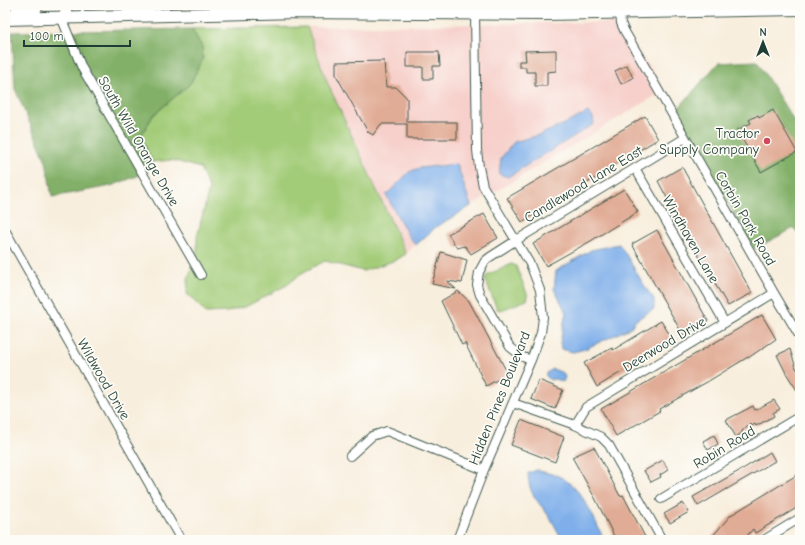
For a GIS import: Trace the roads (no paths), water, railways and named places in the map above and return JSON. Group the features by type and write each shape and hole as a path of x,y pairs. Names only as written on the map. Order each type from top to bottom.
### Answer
{"main road":[{"path":"5,12 29,11 36,8 37,5"},
{"path":"5,19 475,9 800,9"}],"street":[{"path":"61,17 70,5"},
{"name":"Hidden Pines Boulevard","path":"457,540 484,470 531,360 541,332 543,316 540,290 530,264 483,186 477,150 475,9"},
{"name":"Corbin Park Road","path":"619,9 624,30 774,293 799,334"},
{"name":"South Wild Orange Drive","path":"61,17 82,68 201,275"},
{"name":"Candlewood Lane East","path":"531,360 523,357 510,346 480,295 477,285 479,272 485,261 515,241 685,138"},
{"name":"Windhaven Lane","path":"635,168 725,323"},
{"name":"Wildwood Drive","path":"5,230 181,540"},
{"name":"Deerwood Drive","path":"575,425 586,407 774,293"},
{"path":"513,403 575,425 601,437 609,445 662,540"},
{"name":"Robin Road","path":"661,499 800,416"},
{"path":"350,456 372,436 387,431 484,470"},
{"path":"764,540 800,518"}],"water":[{"path":"588,112 593,117 594,124 508,177 499,174 501,158 514,142 539,135"},
{"path":"457,164 471,206 436,227 416,245 409,237 386,195 409,172 419,168"},
{"path":"619,244 644,286 654,299 654,309 636,320 630,328 585,349 573,352 561,349 560,342 566,312 554,289 556,271 591,250"},
{"path":"553,369 563,373 565,377 563,382 555,379 550,380 546,376 546,373"},
{"path":"537,470 561,477 578,491 588,506 604,540 563,540 530,487 528,473"}],"place":[{"name":"Tractor Supply Company","path":"767,141"}]}
